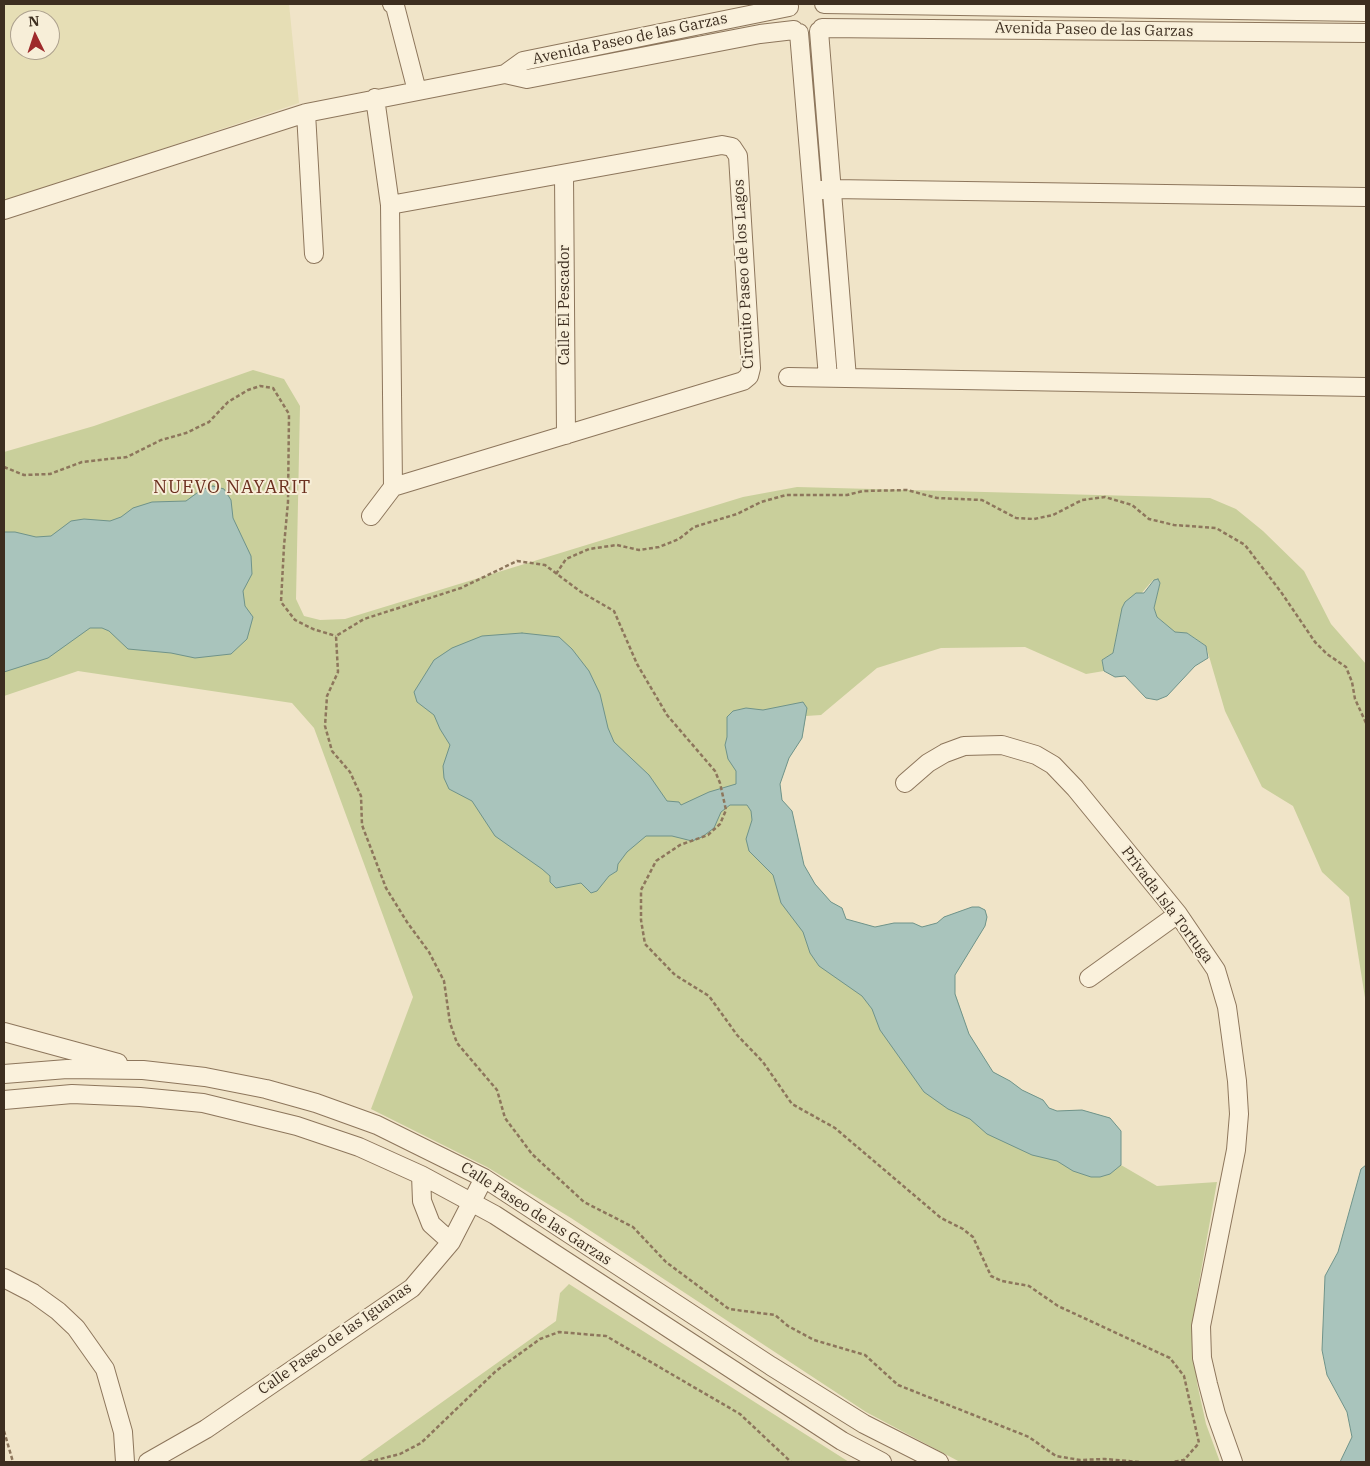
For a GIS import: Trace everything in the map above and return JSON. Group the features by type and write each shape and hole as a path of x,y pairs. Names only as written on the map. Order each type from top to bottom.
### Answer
{"street":[{"path":"392,4 395,6 417,90"},
{"path":"824,4 826,20 821,29 847,378"},
{"name":"Avenida Paseo de las Garzas","path":"824,4 1366,12"},
{"path":"791,6 789,23 797,32 828,378"},
{"name":"Avenida Paseo de las Garzas","path":"505,74 523,61 791,6"},
{"name":"Avenida Paseo de las Garzas","path":"4,210 306,113 505,74 526,79 760,34 797,32 813,34 821,29 1366,33"},
{"path":"371,516 393,487 390,205 375,98"},
{"path":"306,113 314,254"},
{"name":"Circuito Paseo de los Lagos","path":"390,205 564,176 722,145 732,147 738,156 751,368 749,376 743,381 393,487"},
{"name":"Calle El Pescador","path":"564,176 566,434"},
{"path":"812,191 832,189 1366,198"},
{"path":"788,377 1366,387"},
{"name":"Privada Isla Tortuga","path":"905,783 928,763 945,753 964,746 1002,745 1036,755 1053,765 1075,788 1178,914 1216,970 1226,1006 1237,1081 1239,1114 1236,1150 1201,1326 1202,1358 1216,1414 1233,1462"},
{"path":"1089,978 1178,914"},
{"path":"4,1032 143,1070"},
{"name":"Calle Paseo de las Garzas","path":"4,1074 67,1069 143,1070 205,1077 266,1089 316,1103 377,1125 484,1178 668,1301 805,1388 864,1424 939,1462"},
{"path":"258,1116 266,1089"},
{"name":"Calle Paseo de las Garzas","path":"4,1100 72,1094 140,1097 203,1103 258,1116 360,1147 421,1175 471,1202 842,1441 882,1462"},
{"path":"421,1175 422,1201 431,1224 451,1242"},
{"name":"Calle Paseo de las Iguanas","path":"148,1462 206,1429 412,1288 430,1270 451,1242 484,1178"},
{"path":"4,1278 33,1293 58,1311 76,1328 105,1369 118,1408 123,1432 125,1462"}],"path":[{"path":"4,468 24,475 50,474 82,462 127,456 161,440 186,433 209,422 228,402 248,390 260,386 273,388 289,414 288,502 281,602 295,620 313,629 336,636 364,619 461,588 518,561 545,564 581,592 614,611 637,664 667,716 715,771 720,783 726,810 720,824 708,836 680,845 656,861 641,890 641,920 645,944 675,976 709,996 737,1035 763,1062 792,1104 835,1128 941,1218 963,1229 973,1237 991,1276 1029,1286 1058,1306 1170,1358 1184,1376 1198,1443 1184,1460 1172,1462"},
{"path":"556,574 566,559 589,549 617,545 639,550 659,547 680,539 703,524 737,514 761,502 786,495 847,495 863,491 907,490 937,498 982,500 1016,518 1034,520 1053,515 1082,500 1105,497 1132,505 1149,519 1174,524 1216,528 1245,545 1281,592 1315,642 1326,654 1346,667 1352,682 1355,699 1366,723"},
{"path":"336,636 338,672 328,696 325,726 332,751 350,772 361,796 362,825 386,888 407,922 429,952 444,981 450,1023 457,1043 497,1090 505,1118 532,1154 584,1202 633,1227 666,1262 729,1309 775,1315 788,1326 814,1340 865,1355 885,1370 898,1385 1029,1437 1056,1456 1080,1460 1105,1458 1139,1462"},
{"path":"368,1462 400,1454 420,1443 496,1371 540,1339 559,1332 606,1336 740,1414 791,1462"},
{"path":"4,1431 13,1462"}],"shaded area":[{"path":"4,4 289,4 299,103 4,202"}],"green space":[{"path":"253,370 284,379 300,406 296,599 304,616 320,620 345,619 743,497 797,487 1210,498 1236,509 1263,531 1304,571 1331,624 1366,664 1366,1004 1349,897 1322,872 1293,806 1262,787 1225,711 1206,646 1187,633 1175,633 1157,617 1154,608 1160,583 1153,580 1120,618 1113,653 1102,660 1104,671 1086,674 1025,647 941,648 877,668 821,715 806,716 802,738 789,758 780,784 782,800 792,811 804,865 815,884 831,902 842,908 846,919 875,927 894,923 913,923 922,927 937,923 944,917 972,907 979,907 985,910 987,917 985,926 955,975 955,993 969,1034 993,1072 1022,1090 1043,1100 1049,1108 1057,1111 1082,1110 1110,1118 1121,1131 1121,1165 1157,1186 1217,1182 1196,1299 1194,1341 1197,1383 1206,1424 1220,1462 960,1462 866,1412 571,1218 487,1167 371,1109 413,997 314,728 292,703 78,671 4,696 4,452 94,426"},
{"path":"569,1284 849,1462 358,1462 556,1321 560,1293"}],"water":[{"path":"213,486 224,489 231,500 233,518 251,556 252,574 243,591 245,606 253,617 247,639 231,654 195,658 171,653 128,649 109,631 102,628 90,628 48,658 4,672 4,532 15,532 36,537 51,536 71,521 84,519 110,521 121,517 133,508 152,502 186,501 201,490"},
{"path":"1158,579 1160,583 1154,608 1157,617 1175,632 1187,633 1206,646 1208,658 1195,666 1167,696 1157,700 1146,698 1125,676 1115,677 1104,671 1102,660 1113,653 1122,608 1125,602 1136,593 1144,593 1154,580"},
{"path":"522,633 559,637 572,649 589,671 600,694 608,728 614,742 649,775 667,801 679,802 681,805 709,792 736,784 736,771 728,759 725,745 727,717 733,711 746,708 763,710 803,702 807,708 802,738 789,758 780,784 782,800 792,811 804,865 815,884 831,902 842,908 846,919 875,927 894,923 913,923 922,927 937,923 944,917 972,907 979,907 985,910 987,917 985,926 955,975 955,994 969,1034 993,1072 1022,1090 1043,1100 1049,1108 1057,1111 1082,1110 1110,1118 1121,1131 1121,1165 1110,1174 1100,1177 1091,1177 1073,1171 1057,1161 1032,1155 987,1134 970,1119 948,1109 924,1092 880,1030 872,1009 862,996 819,966 810,953 803,932 781,903 773,875 749,851 746,839 752,820 751,811 747,805 730,805 721,812 714,828 702,837 692,841 672,836 646,836 627,852 618,864 617,871 609,876 597,891 591,893 581,883 556,888 550,882 550,876 542,869 495,836 472,801 449,789 444,778 443,766 450,745 434,715 417,702 414,692 434,660 452,648 482,636"},
{"path":"1366,1165 1366,1462 1340,1462 1352,1437 1347,1412 1327,1375 1322,1350 1325,1276 1338,1252 1361,1169"}],"district":[{"name":"NUEVO NAYARIT","path":"232,488"}]}
